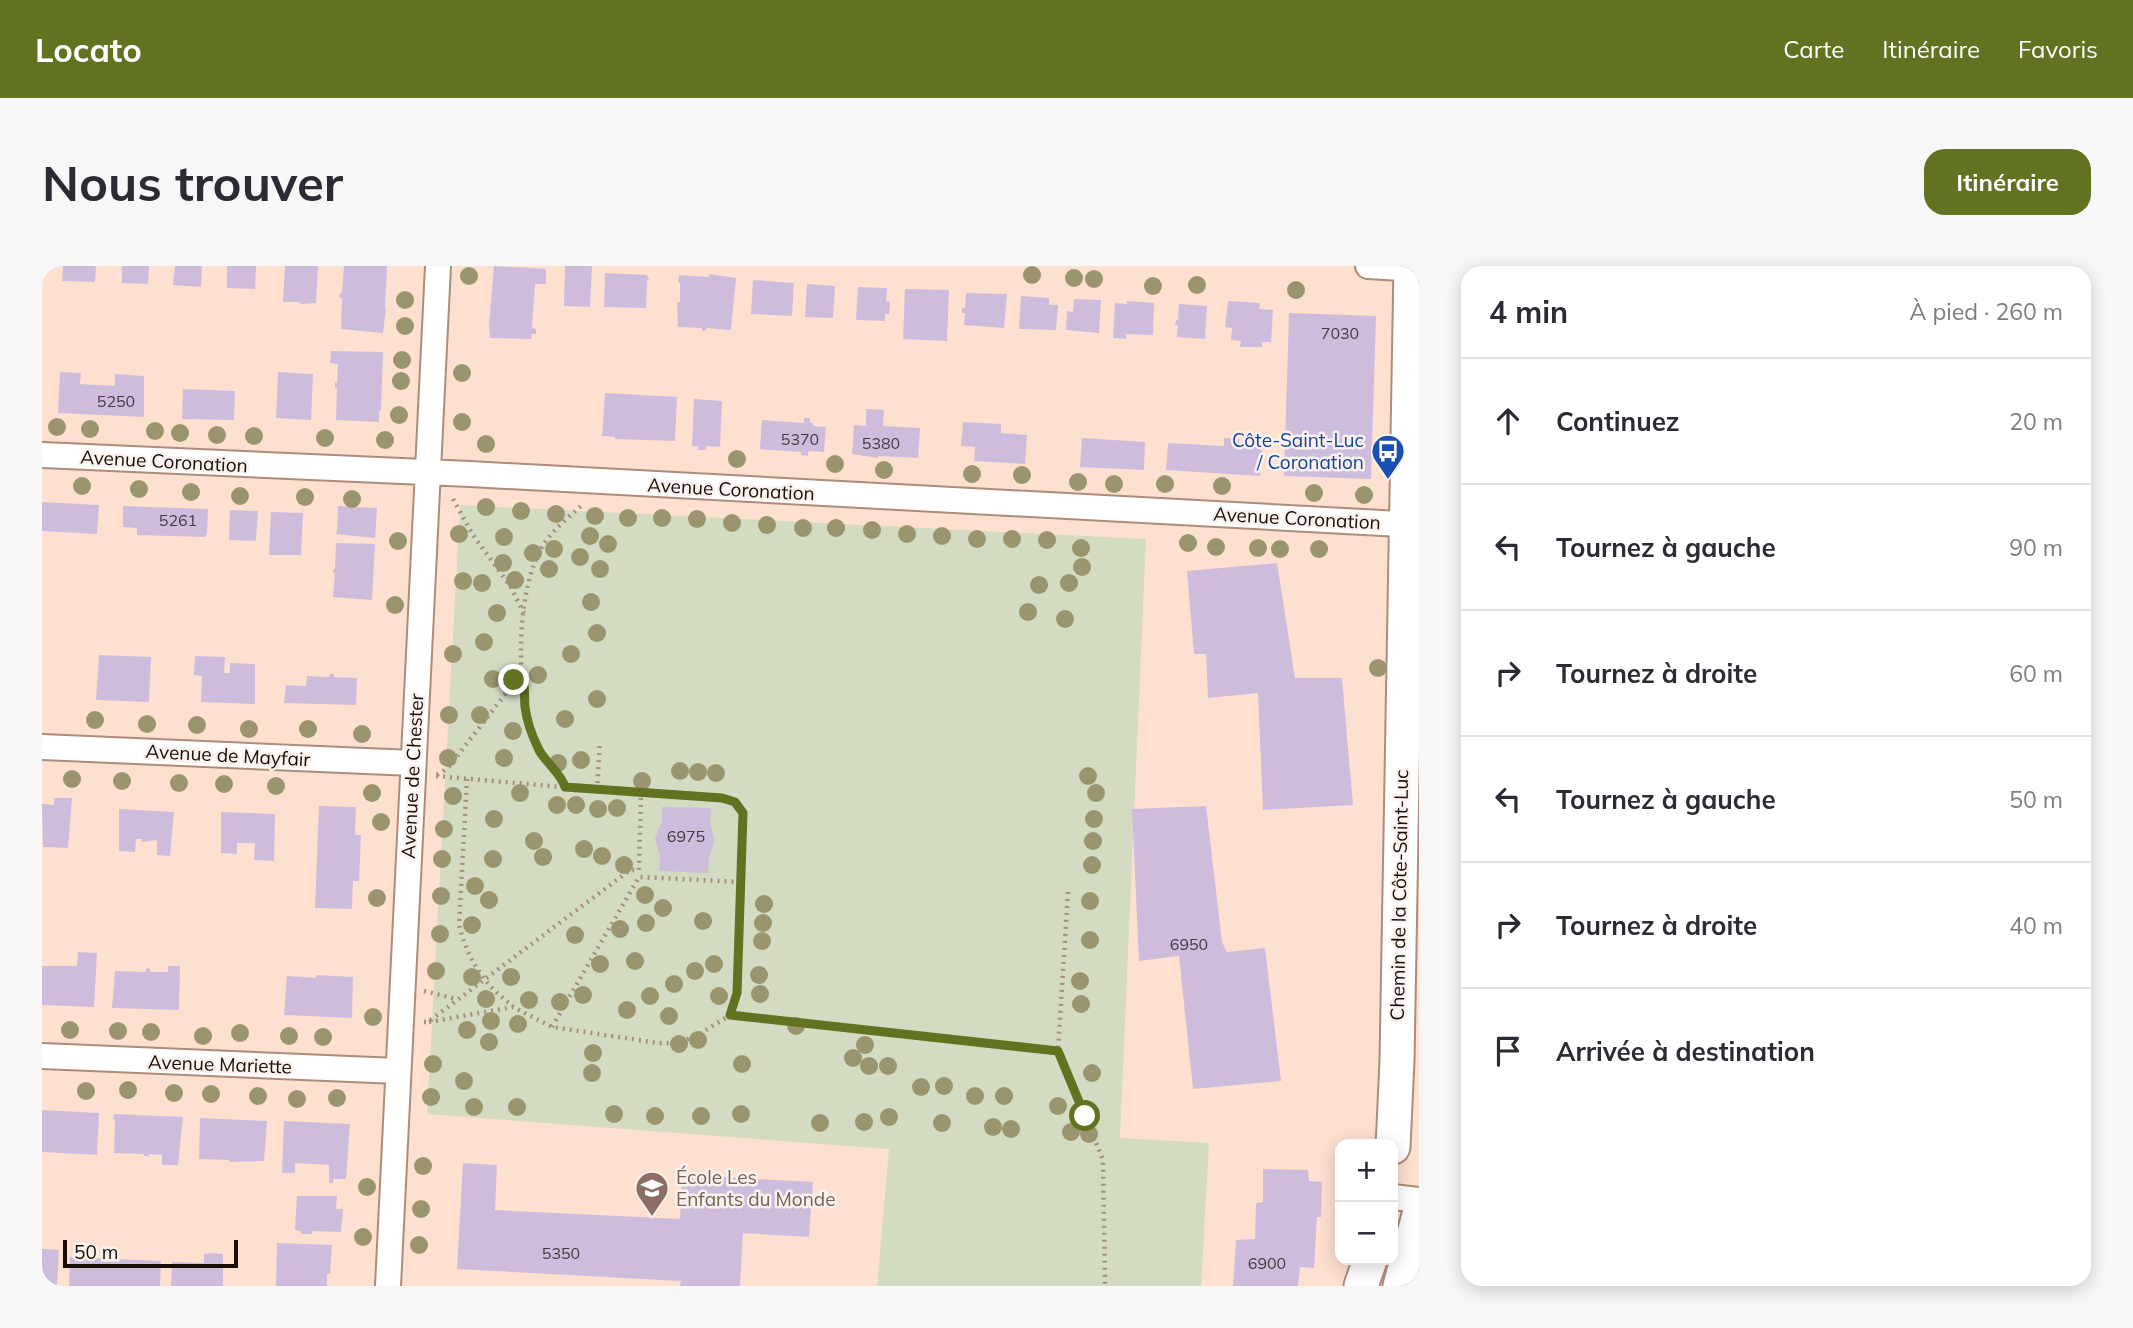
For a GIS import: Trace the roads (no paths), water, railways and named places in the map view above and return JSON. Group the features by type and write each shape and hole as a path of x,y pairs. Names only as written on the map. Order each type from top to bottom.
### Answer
{"main road":[{"name":"Chemin de la Côte-Saint-Luc","path":"1393,1139 1410,785 1413,268"},
{"path":"1399,1286 1419,1215"},
{"path":"1361,1286 1368,1265"}],"street":[{"name":"Avenue de Chester","path":"387,1286 438,266"},
{"path":"1368,266 1413,268"},
{"name":"Avenue Coronation","path":"42,455 1412,525"},
{"name":"Avenue de Mayfair","path":"42,747 413,763"},
{"name":"Avenue Mariette","path":"42,1056 398,1071"},
{"path":"1398,1198 1419,1200"}],"place":[{"name":"Côte-Saint-Luc / Coronation","path":"1388,481"},
{"name":"École Les Enfants du Monde","path":"652,1218"}]}
